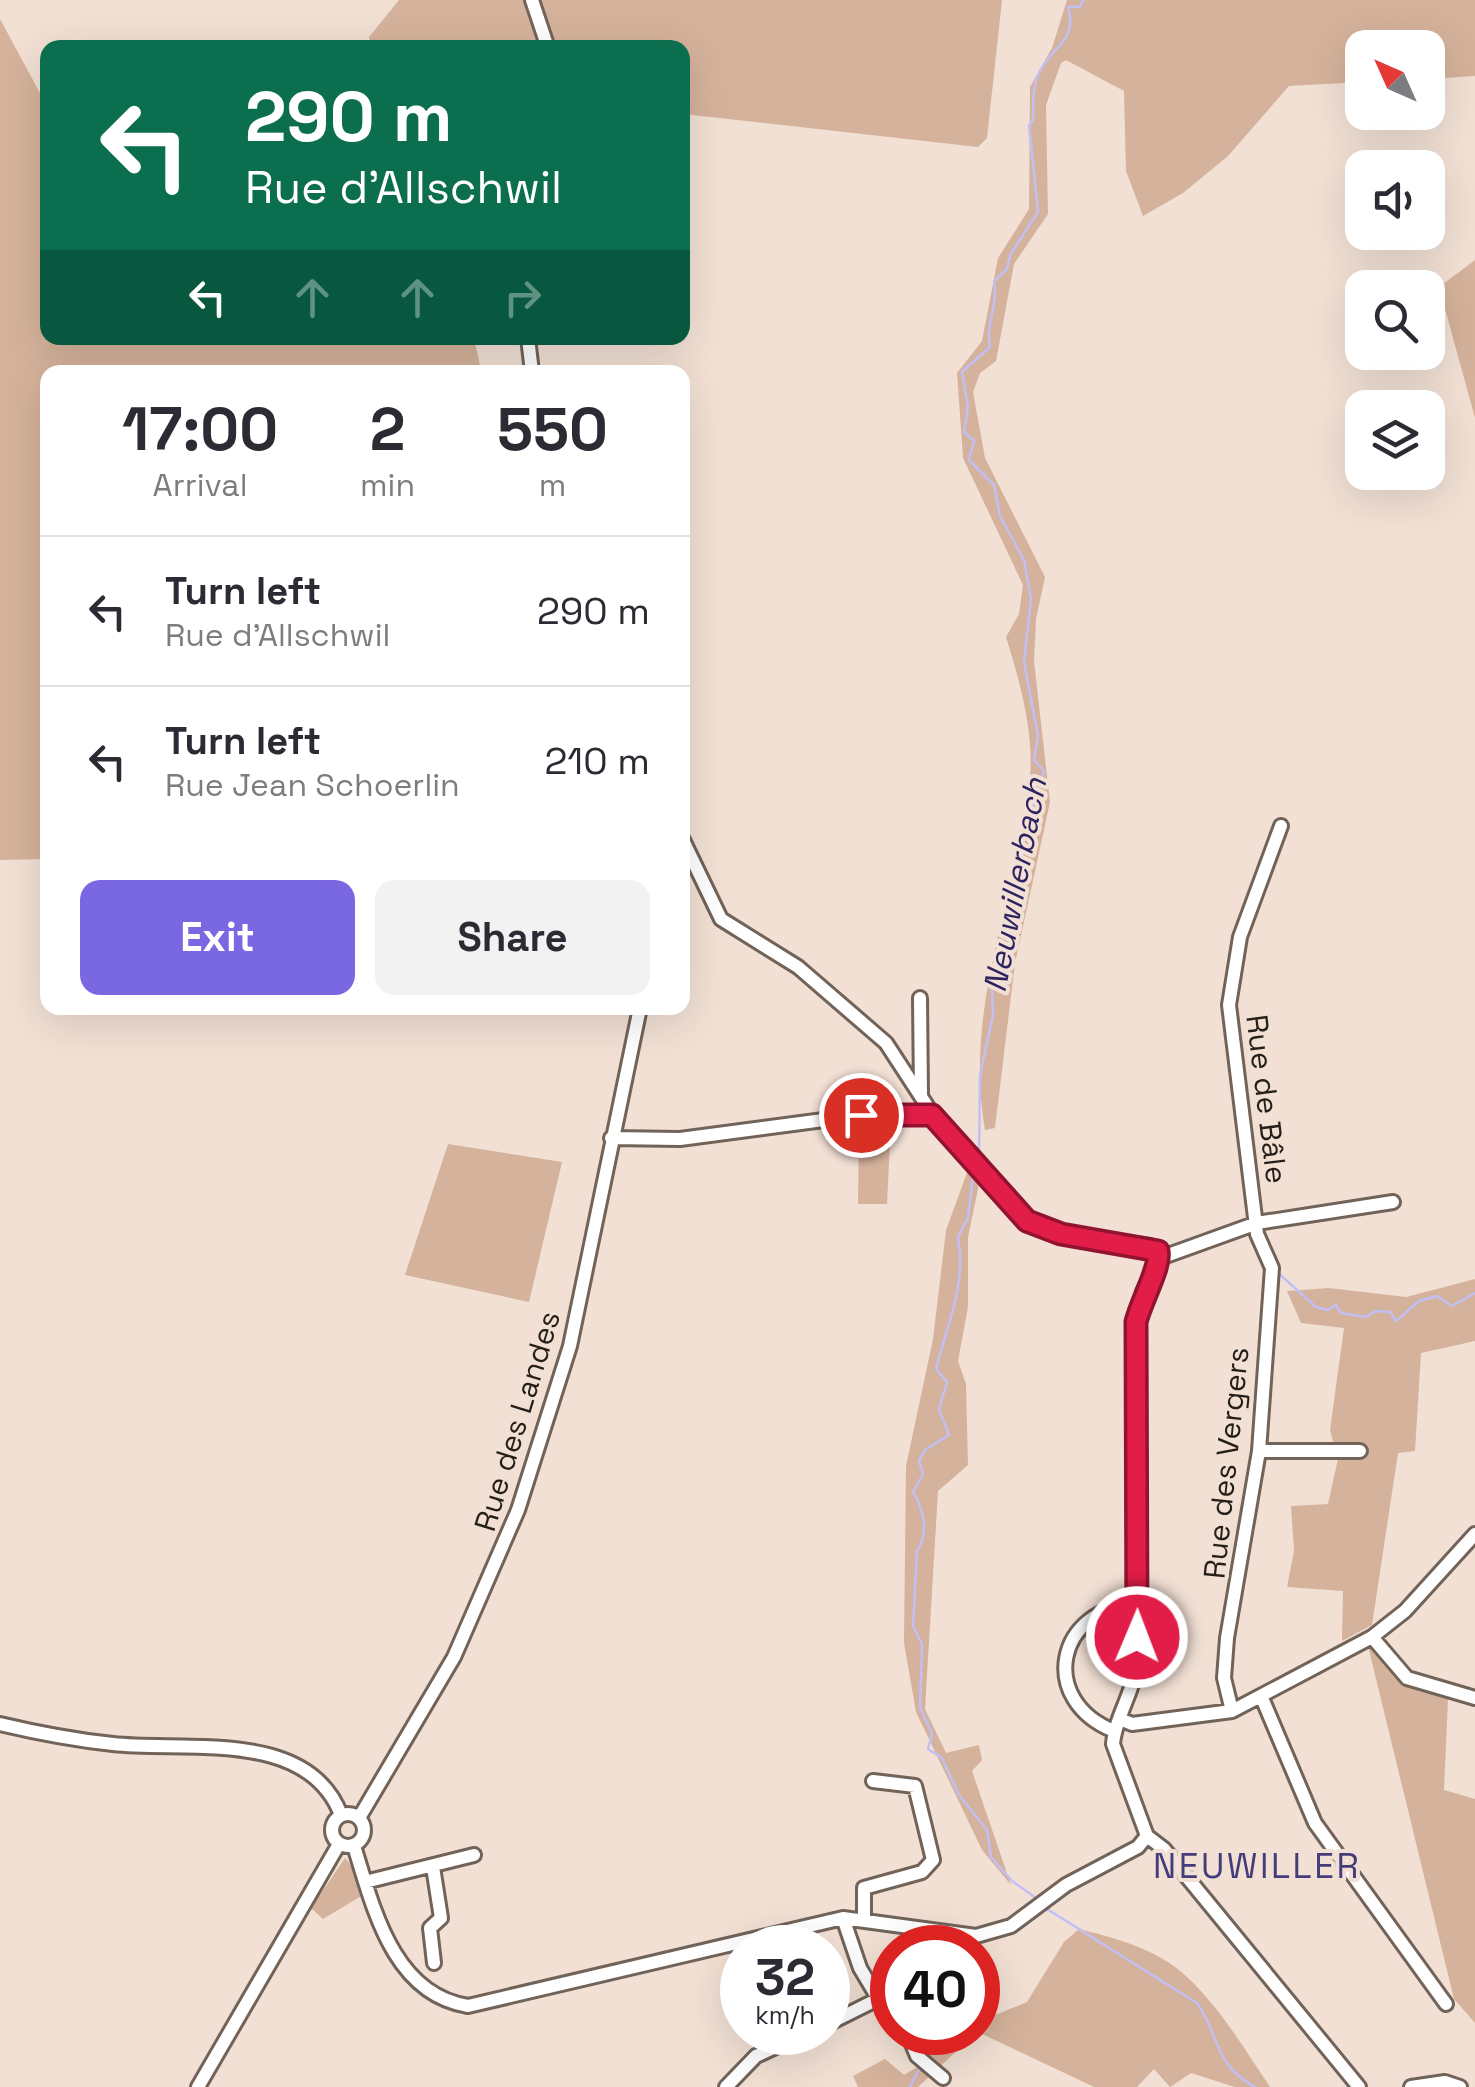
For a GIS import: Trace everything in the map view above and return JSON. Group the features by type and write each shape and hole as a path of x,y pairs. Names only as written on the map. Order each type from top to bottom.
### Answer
{"street":[{"path":"532,0 545,40"},
{"name":"Rue de Bâle","path":"1160,1258 1257,1223 1229,1005 1242,928 1281,826"},
{"path":"690,858 721,919 834,994 886,1043 932,1115 1027,1221 1061,1234 1150,1246 1160,1258 1143,1292 1136,1322 1136,1670 1117,1725 1114,1755 1146,1824 1147,1836 1141,1846 1081,1875 1012,1926 1000,1929"},
{"path":"920,998 921,1095"},
{"name":"Rue des Landes","path":"359,1818 454,1657 512,1528 570,1346 638,1015"},
{"path":"611,1138 680,1139 861,1115 932,1115"},
{"path":"1257,1223 1393,1202"},
{"name":"Rue des Vergers","path":"1232,1710 1224,1678 1226,1638 1259,1451 1272,1268 1257,1223"},
{"path":"1259,1451 1360,1451"},
{"path":"1138,1604 1122,1604 1088,1617 1074,1632 1064,1669 1076,1702 1090,1718 1117,1725 1132,1724 1232,1710 1262,1698 1372,1637 1406,1612 1475,1534"},
{"path":"1372,1637 1407,1678 1475,1698"},
{"path":"1262,1698 1315,1822 1446,2004"},
{"path":"0,1724 118,1745 231,1748 264,1755 310,1775 336,1802 342,1815"},
{"path":"864,1918 864,1888 922,1872 933,1860 915,1786 873,1781"},
{"path":"342,1815 359,1818 364,1833 354,1846"},
{"path":"342,1815 331,1832 339,1844 354,1846"},
{"path":"1147,1836 1164,1848 1359,2087"},
{"path":"198,2087 339,1844"},
{"path":"354,1846 384,1935 403,1965 439,1996 468,2006 843,1918 908,1925"},
{"path":"365,1882 474,1854"},
{"path":"433,1867 442,1918 430,1928 434,1963"},
{"path":"843,1918 870,1985"},
{"path":"726,2087 758,2055"},
{"path":"917,2055 943,2078"},
{"path":"1411,2087 1445,2082 1460,2087"}],"shaded area":[{"path":"399,0 1002,0 987,138 978,147 690,115 690,40 369,37"},
{"path":"1067,0 1475,0 1475,76 1445,78 1445,30 1345,30 1345,83 1289,86 1228,156 1183,193 1143,216 1126,171 1124,91 1066,60 1061,63 1046,105 1048,214 1014,264 996,361 980,373 973,392 985,458 1045,577 1036,619 1034,661 1050,802 1015,963 995,1128 985,1130 980,1086 985,1000 1022,830 1031,768 1021,691 1006,637 1019,614 1023,585 963,458 957,373 982,341 998,258 1029,209 1030,87 1052,48"},
{"path":"0,19 40,93 40,345 476,345 480,365 40,365 40,859 0,860"},
{"path":"1475,260 1475,418 1445,309 1445,282"},
{"path":"891,1120 887,1204 858,1204 859,1121"},
{"path":"448,1144 562,1162 529,1302 405,1275"},
{"path":"968,1170 979,1184 968,1237 968,1307 958,1361 966,1384 968,1465 938,1491 925,1709 946,1753 979,1745 982,1760 972,1771 1011,1885 982,1850 916,1712 904,1643 906,1466 933,1339 946,1230"},
{"path":"1475,1279 1475,1341 1421,1353 1415,1451 1398,1453 1372,1625 1342,1641 1343,1591 1287,1587 1294,1551 1291,1506 1328,1504 1338,1459 1330,1430 1344,1328 1301,1323 1287,1291 1329,1288 1406,1297"},
{"path":"1368,1646 1410,1688 1448,1699 1444,1790 1475,1799 1475,2023 1454,1999"},
{"path":"345,1858 361,1878 363,1895 323,1919 311,1908"},
{"path":"1079,1929 1144,1949 1168,1962 1217,2010 1270,2087 1235,2087 1191,2073 1170,2087 1154,2069 1137,2087 1094,2087 1000,2042 1000,2013 1027,2002 1064,1942"},
{"path":"927,2055 952,2055 918,2087 858,2087 853,2076 885,2059 904,2075 929,2060"}],"waterway":[{"name":"Neuwillerbach","path":"979,1156 980,1075 993,1015 992,988 1000,946 1018,904 1024,861 1021,849 1044,771 1034,760 1038,736 1024,662 1031,599 1024,560 1000,516 994,485 969,460 974,441 964,432 968,407 962,372 990,347 994,281 1007,269 1010,255 1038,212 1029,125 1033,120 1036,82 1045,62 1070,28 1068,7 1080,7 1083,0"},
{"name":"Neuwillerbach","path":"973,1177 968,1218 958,1237 958,1287 936,1369 947,1382 939,1409 949,1435 925,1450 919,1461 923,1474 913,1492 924,1529 917,1551 913,1626 922,1644 920,1707 932,1734 928,1749 942,1758 959,1795 987,1830 991,1857 1012,1881 1036,1898"},
{"path":"1276,1271 1316,1307 1327,1310 1336,1305 1341,1313 1366,1317 1376,1311 1390,1312 1396,1321 1419,1301 1437,1296 1452,1306 1475,1293"},
{"name":"Neuwillerbach","path":"1047,1909 1197,2003 1224,2059 1255,2087"},
{"path":"910,2087 920,2067"}],"district":[{"name":"NEUWILLER","path":"1257,1866"}],"route":[{"path":"861,1115 932,1115 1027,1221 1061,1234 1150,1246 1158,1251 1158,1268 1143,1292 1136,1322 1137,1637"}]}
